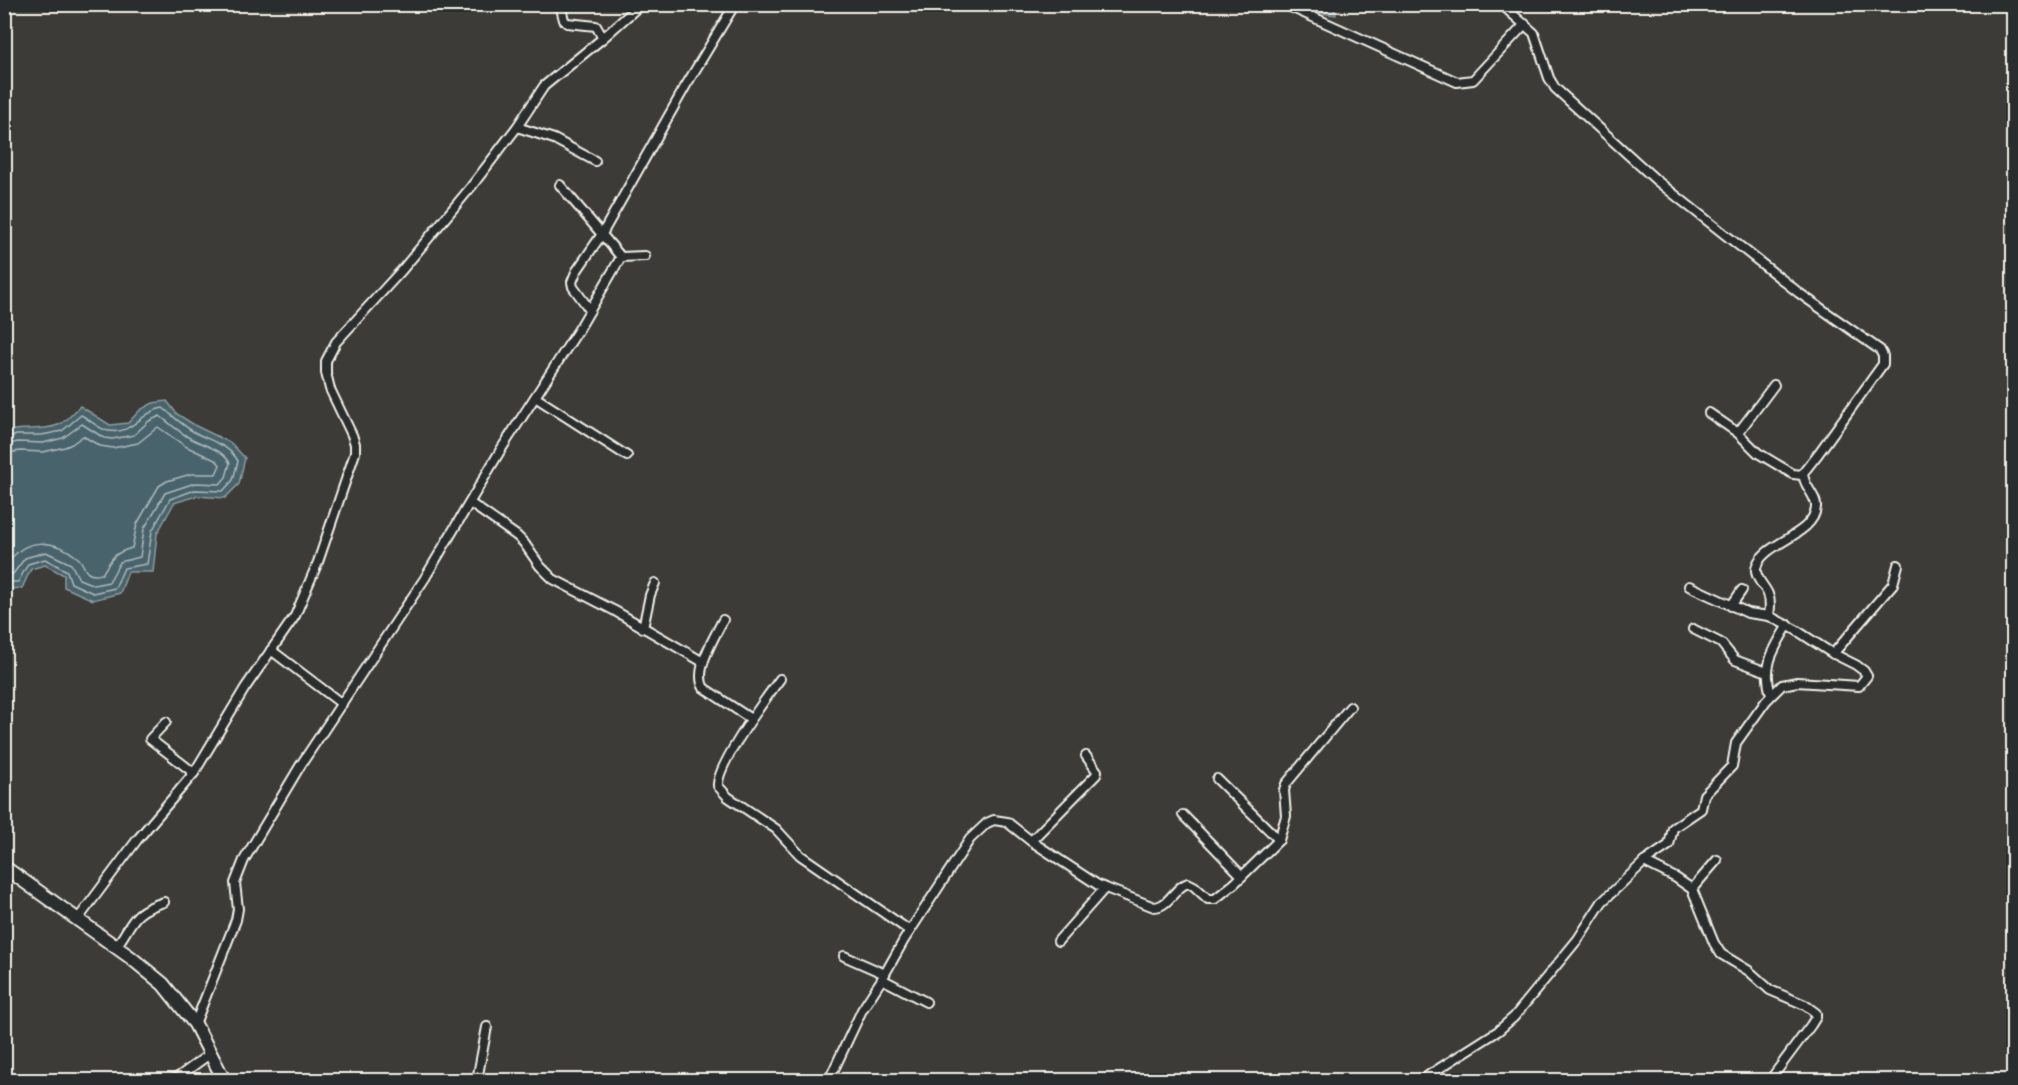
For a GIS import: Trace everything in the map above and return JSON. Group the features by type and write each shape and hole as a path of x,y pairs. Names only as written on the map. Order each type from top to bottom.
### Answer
{"main road":[{"path":"4,867 147,969 163,984 195,1024 224,1080"}],"street":[{"path":"560,4 567,23 596,26 603,38"},
{"path":"78,919 132,845 194,773 245,688 303,601 355,453 352,435 327,380 326,367 330,352 336,342 386,288 471,187 517,127 544,86 641,4"},
{"path":"590,310 574,290 572,282 735,4"},
{"path":"1284,4 1457,82 1473,80 1525,24"},
{"path":"1501,4 1534,33 1549,78 1555,88 1624,151 1656,180 1799,293 1880,350 1884,364 1802,475"},
{"path":"517,127 554,139 595,161"},
{"path":"560,185 621,257"},
{"path":"621,257 645,256"},
{"path":"195,1024 236,920 238,909 234,887 241,865 300,766 425,578 621,257"},
{"path":"1738,433 1774,385"},
{"path":"535,397 627,456"},
{"path":"1709,413 1738,433 1758,453 1793,474 1802,475"},
{"path":"1769,616 1770,599 1757,576 1756,569 1765,555 1799,531 1809,522 1815,512 1815,501 1802,475"},
{"path":"470,503 517,536 553,579 608,607 703,662"},
{"path":"1833,654 1893,584 1898,565"},
{"path":"644,628 650,595 655,583"},
{"path":"1421,1080 1498,1031 1514,1017 1578,939 1602,903 1644,861 1671,842 1671,831 1674,827 1701,809 1704,795 1732,766 1736,743 1771,695 1782,685 1797,682 1852,687 1862,685 1867,676 1856,665 1833,654 1788,625 1769,616 1748,613 1689,586"},
{"path":"1731,606 1742,590"},
{"path":"723,620 703,662 700,680 704,688 751,719"},
{"path":"1771,695 1767,672 1774,648 1788,625"},
{"path":"1693,629 1721,643 1735,660 1767,672"},
{"path":"271,650 342,704"},
{"path":"780,679 751,719 719,774 717,782 719,788 728,797 776,829 800,855 910,931"},
{"path":"829,1080 862,1010 910,931 970,839 987,823 1000,820 1007,822 1031,842 1105,888 1158,908 1184,884 1194,885 1208,899 1215,899 1279,840 1286,816 1284,790 1286,784 1350,707"},
{"path":"166,722 150,739 171,758 194,773"},
{"path":"1031,842 1096,775 1096,771 1086,756"},
{"path":"1217,778 1279,840"},
{"path":"1183,815 1242,876"},
{"path":"1692,889 1717,860"},
{"path":"1644,861 1692,889 1720,954 1749,971 1770,990 1805,1005 1816,1014 1800,1041 1770,1080"},
{"path":"1058,941 1105,888"},
{"path":"116,947 140,912 164,902"},
{"path":"844,956 926,1002"},
{"path":"477,1080 487,1027"},
{"path":"174,1080 211,1053"}],"water":[{"path":"1301,5 1333,5 1336,15 1318,13"},
{"path":"167,401 177,414 231,443 245,458 239,484 225,498 196,496 174,503 157,534 153,572 128,572 120,593 93,600 64,587 64,575 45,565 31,569 22,588 8,589 4,585 5,432 58,425 80,406 110,425 128,423 140,410 153,403"}]}
